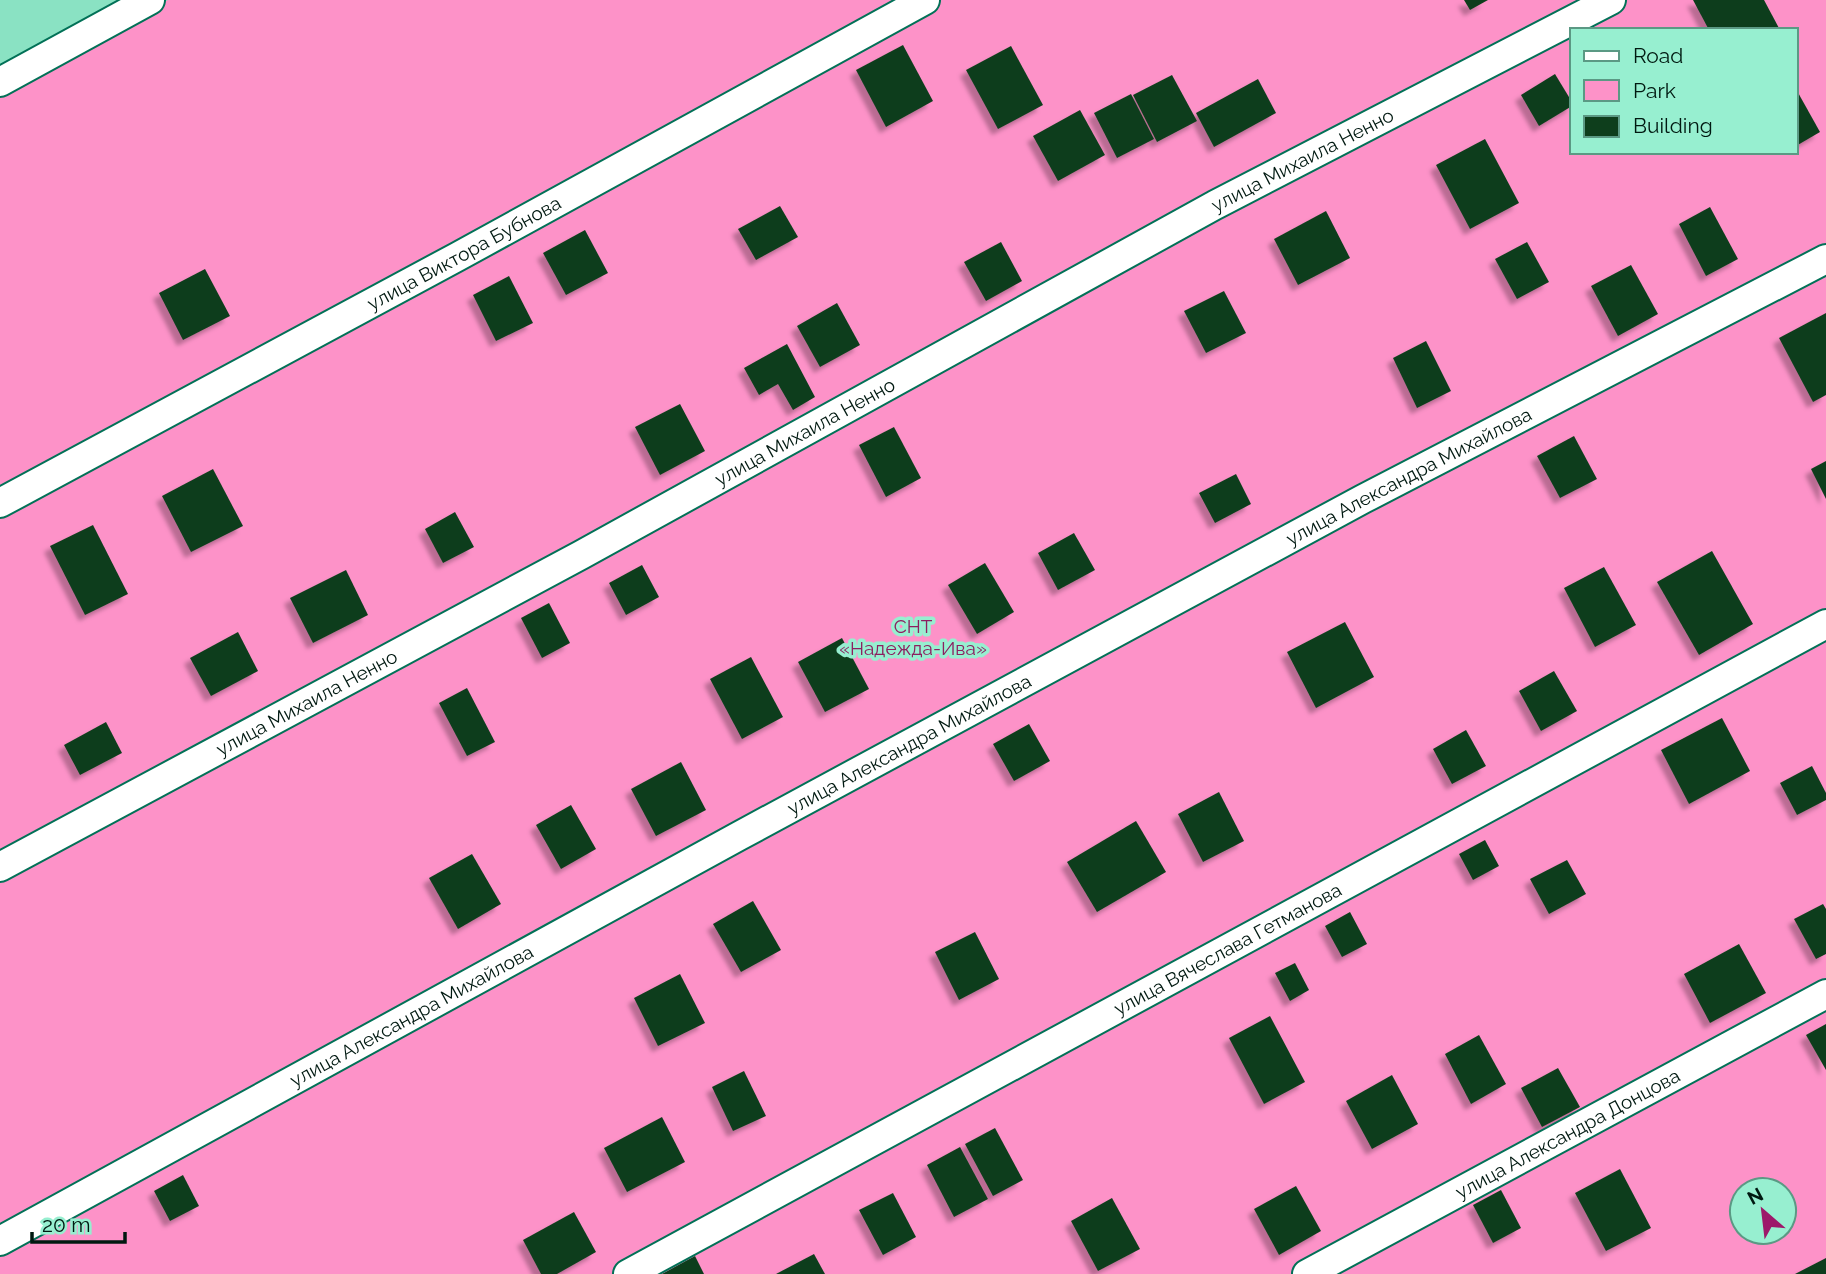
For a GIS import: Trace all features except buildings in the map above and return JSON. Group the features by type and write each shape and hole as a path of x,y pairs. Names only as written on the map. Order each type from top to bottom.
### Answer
{"street":[{"path":"0,82 150,0"},
{"name":"улица Виктора Бубнова","path":"0,503 457,257 925,0"},
{"name":"улица Михаила Ненно","path":"0,867 581,555 1215,205 1611,0"},
{"name":"улица Александра Михайлова","path":"0,1241 739,836 1363,499 1826,259"},
{"name":"улица Вячеслава Гетманова","path":"628,1274 1826,624"},
{"name":"улица Александра Донцова","path":"1307,1274 1826,993"}],"green space":[{"name":"СНТ «Надежда-Ива»","path":"168,0 1826,0 1826,1274 0,1274 0,90"}]}
